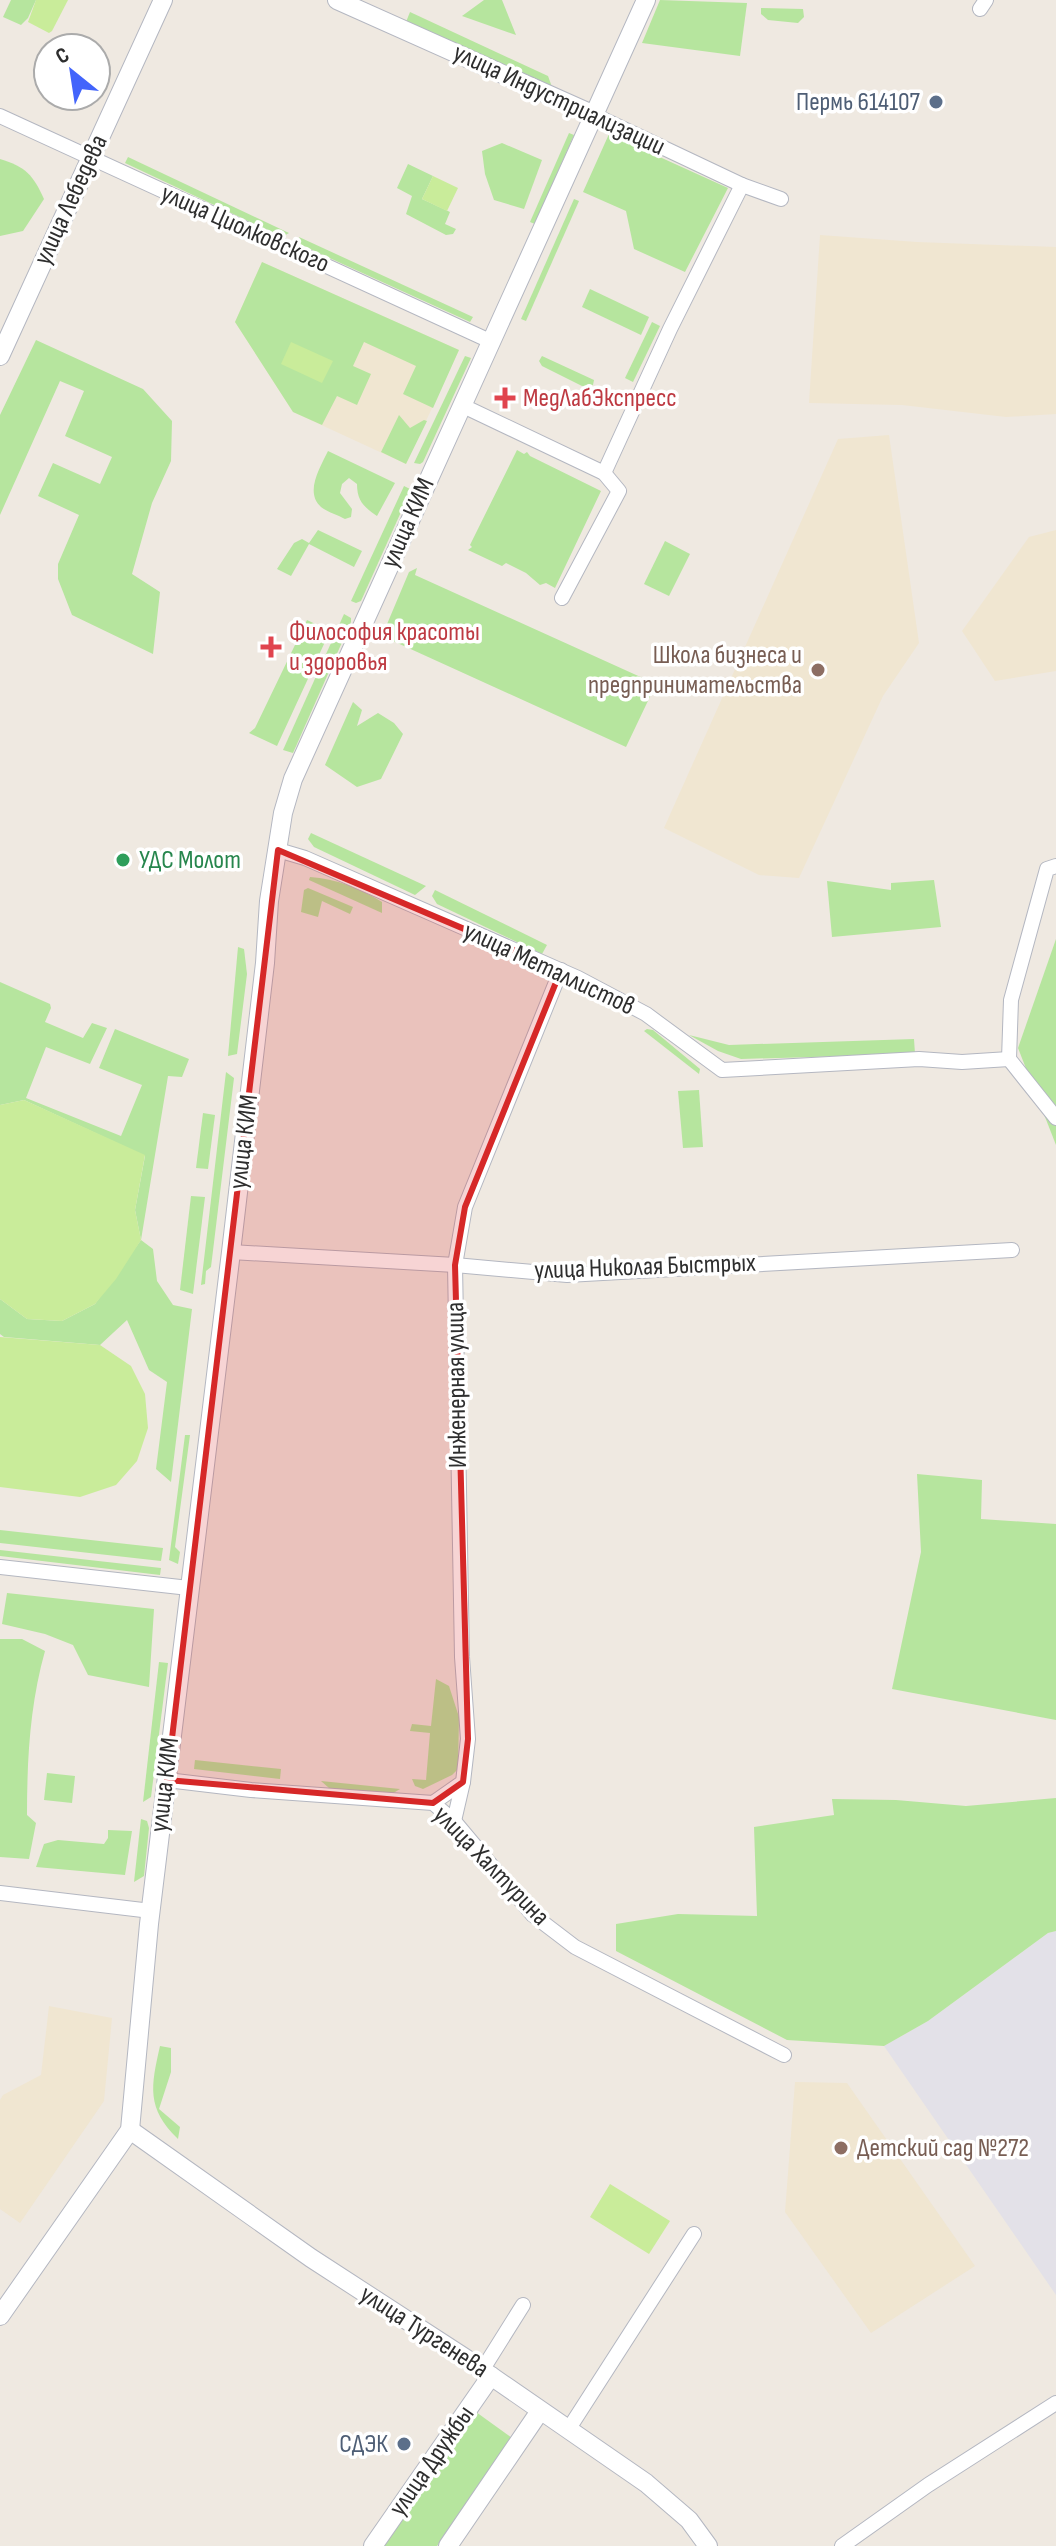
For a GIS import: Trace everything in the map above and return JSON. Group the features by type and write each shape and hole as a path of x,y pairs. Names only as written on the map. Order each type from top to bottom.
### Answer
{"street":[{"name":"улица Лебедева","path":"0,356 163,0"},
{"name":"улица Индустриализации","path":"337,0 742,185 781,199"},
{"name":"улица КИМ","path":"0,2316 130,2130 151,1911 265,963 269,901 283,813 293,779 646,0"},
{"name":"улица Циолковского","path":"0,116 490,341"},
{"path":"604,473 670,329 742,185"},
{"path":"461,405 604,473 619,491 562,598"},
{"name":"улица Металлистов","path":"278,850 305,858 561,970 646,1014 722,1070 919,1059 962,1062 1009,1059"},
{"path":"1056,866 1047,869 1011,1000 1009,1059 1056,1118"},
{"name":"Инженерная улица","path":"454,1821 468,1739 462,1657 455,1265 465,1207 561,970"},
{"name":"улица Николая Быстрых","path":"231,1252 567,1275 1012,1250"},
{"path":"0,1567 189,1588"},
{"name":"улица Халтурина","path":"167,1780 251,1790 433,1803 454,1821 533,1915 575,1947 784,2055"},
{"path":"433,1803 463,1782"},
{"path":"0,1893 151,1911"},
{"name":"улица Тургенева","path":"130,2130 311,2258 465,2358 663,2497 689,2520 708,2546"},
{"path":"568,2430 694,2234"},
{"path":"486,2374 523,2305"},
{"name":"улица Дружбы","path":"373,2546 486,2374"},
{"path":"842,2546 928,2485 1056,2403"},
{"path":"448,2546 540,2411"}],"highlighted area":[{"path":"278,850 561,970 465,1207 455,1265 468,1739 463,1782 433,1803 167,1780"}],"shaded area":[{"path":"820,235 1056,247 1056,414 1006,417 902,405 809,403"},
{"path":"262,262 459,350 406,464 293,412 235,322"},
{"name":"Школа бизнеса и предпринимательства","path":"889,435 919,643 883,696 799,878 759,875 664,828 838,439"},
{"path":"1056,530 1056,671 995,681 962,631 1029,537"},
{"path":"1056,1931 1056,2295 884,2046 928,2021 1048,1933"},
{"path":"49,2006 112,2018 104,2101 20,2223 0,2209 0,2100 3,2095 41,2075"},
{"name":"Детский сад №272","path":"795,2082 847,2083 975,2266 871,2333 785,2212"}],"green space":[{"path":"11,0 36,0 28,18 21,25 3,17"},
{"path":"36,0 68,0 50,32 28,22"},
{"path":"484,0 502,0 516,35 462,16"},
{"path":"660,0 747,3 740,56 642,43"},
{"path":"761,8 803,9 804,17 798,23 768,20 761,14"},
{"path":"410,12 548,76 552,87 406,22"},
{"path":"569,133 574,135 535,224 530,222"},
{"path":"609,134 728,188 685,272 634,249 626,211 583,192"},
{"path":"502,143 542,160 524,209 494,200 485,174 482,151"},
{"path":"128,157 289,233 282,237 125,163"},
{"path":"0,159 28,173 44,199 23,231 0,236"},
{"path":"408,164 433,176 422,199 450,212 445,224 456,229 453,234 446,235 406,214 412,196 397,188"},
{"path":"433,176 458,188 447,211 422,199"},
{"path":"574,199 579,201 526,321 521,319"},
{"path":"299,237 473,317 470,322 301,245"},
{"path":"262,262 459,350 433,408 403,394 416,366 364,342 353,366 371,374 357,405 337,396 322,425 293,412 235,322"},
{"path":"590,289 649,317 641,335 582,307"},
{"path":"652,322 660,326 633,382 625,378"},
{"path":"36,340 143,389 172,421 171,461 152,503 132,574 160,592 153,654 72,615 58,579 58,564 79,515 38,496 53,463 100,484 112,457 65,436 84,391 60,381 0,515 0,415"},
{"path":"291,342 333,361 322,383 281,364"},
{"path":"465,356 471,358 423,462 414,463"},
{"path":"542,356 594,380 593,385 584,387 542,366 539,361"},
{"path":"399,415 410,428 427,421 406,464 381,452"},
{"path":"517,450 524,454 527,452 601,491 555,588 546,583 540,585 526,573 506,563 502,566 468,550"},
{"path":"328,451 395,483 377,516 362,503 357,484 349,478 342,484 340,493 352,509 351,517 345,519 329,512 316,501 314,487"},
{"path":"404,486 410,492 361,601 351,601"},
{"path":"318,530 362,551 354,567 309,544 291,576 277,569 294,543 302,539 309,543"},
{"path":"665,541 690,554 669,596 644,584"},
{"path":"417,568 415,575 656,684 626,747 382,636 409,572"},
{"path":"344,614 351,618 351,622 293,753 283,750"},
{"path":"307,620 330,631 277,746 249,733 255,728"},
{"path":"353,702 362,710 357,726 378,713 394,723 403,734 381,779 357,787 325,765"},
{"path":"311,833 426,886 415,895 314,847 308,839"},
{"path":"310,877 338,882 365,892 382,902 382,913 309,880"},
{"path":"934,880 941,927 832,937 827,881 891,890 891,883"},
{"path":"308,888 353,907 350,914 322,901 318,917 301,912 304,890"},
{"path":"435,890 547,945 542,954 437,904 432,896"},
{"path":"1056,939 1056,1145 1018,1048"},
{"path":"238,947 244,949 247,974 237,1054 228,1056"},
{"path":"0,982 50,1004 45,1022 83,1038 92,1023 107,1028 90,1064 46,1047 26,1098 121,1136 142,1085 99,1068 115,1029 189,1059 182,1077 168,1076 141,1240 135,1210 145,1156 24,1100 0,1105"},
{"path":"653,1030 700,1069 699,1074 644,1031"},
{"path":"689,1035 729,1045 914,1039 915,1054 741,1059"},
{"path":"226,1072 234,1078 211,1267 206,1271 205,1284 201,1285"},
{"path":"699,1090 703,1147 683,1148 678,1091"},
{"path":"24,1100 145,1155 135,1210 141,1240 116,1279 95,1304 62,1321 27,1319 0,1299 0,1105"},
{"path":"203,1113 215,1115 208,1169 196,1168"},
{"path":"191,1196 205,1197 193,1294 180,1290"},
{"path":"141,1240 153,1249 157,1281 173,1305 192,1309 171,1482 156,1469 167,1382 149,1370 127,1320 100,1345 4,1337 0,1334 0,1299 27,1319 62,1321 95,1304"},
{"path":"0,1337 100,1345 131,1366 145,1394 148,1428 137,1461 116,1485 80,1497 0,1487"},
{"path":"185,1435 190,1435 175,1547 180,1552 178,1564 169,1560"},
{"path":"917,1474 982,1480 981,1519 1056,1524 1056,1720 892,1689 921,1552"},
{"path":"0,1530 163,1548 161,1561 0,1543"},
{"path":"0,1550 161,1568 160,1575 0,1556"},
{"path":"7,1593 154,1609 149,1687 88,1675 73,1645 45,1634 2,1624"},
{"path":"0,1639 22,1639 45,1651 36,1691 29,1752 27,1815 36,1823 29,1859 0,1857"},
{"path":"159,1662 168,1663 151,1797 143,1802"},
{"path":"436,1679 449,1686 459,1717 458,1769 423,1789 415,1786 412,1779 426,1780 430,1733 410,1731 412,1724 431,1726"},
{"path":"195,1760 281,1769 280,1779 194,1769"},
{"path":"47,1773 75,1776 72,1803 44,1800"},
{"path":"321,1781 400,1789 390,1795 329,1788"},
{"path":"1056,1798 1056,1931 1048,1933 928,2021 884,2046 787,2040 616,1951 616,1924 678,1914 757,1916 754,1827 834,1815 832,1799 966,1806"},
{"path":"141,1819 147,1821 149,1828 144,1876 134,1882"},
{"path":"108,1830 132,1831 125,1875 36,1867 44,1844 58,1840 104,1844"},
{"path":"160,2046 171,2048 171,2072 159,2109 180,2127 178,2139 160,2117 154,2096"},
{"path":"610,2184 670,2221 649,2254 590,2217"},
{"path":"476,2412 512,2438 437,2546 383,2546"}],"place":[{"name":"Пермь 614107","path":"936,102"},
{"name":"МедЛабЭкспресс","path":"505,398"},
{"name":"Философия красоты и здоровья","path":"271,647"},
{"name":"Школа бизнеса и предпринимательства","path":"818,670"},
{"name":"УДС Молот","path":"123,860"},
{"name":"Детский сад №272","path":"841,2148"},
{"name":"СДЭК","path":"404,2444"}]}
